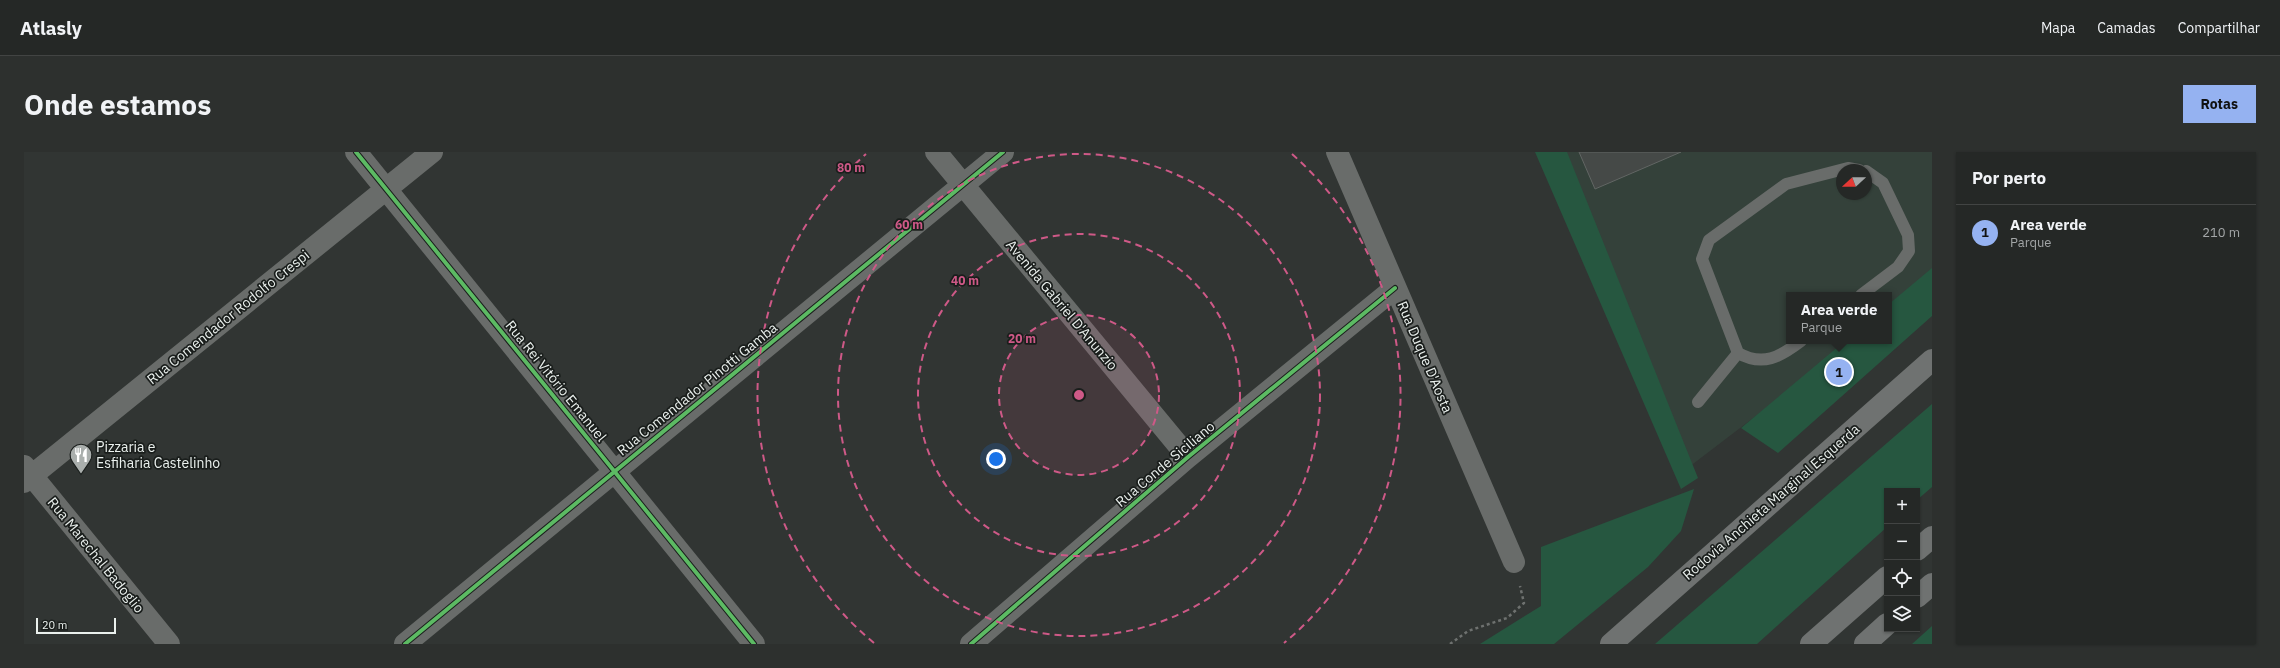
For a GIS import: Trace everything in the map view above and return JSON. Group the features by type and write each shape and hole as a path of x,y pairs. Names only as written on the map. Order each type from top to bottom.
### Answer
{"highway":[{"name":"Rodovia Anchieta Marginal Esquerda","path":"1611,644 1932,360"},
{"path":"1920,547 1932,537"},
{"path":"1811,644 1884,580"},
{"path":"1918,596 1932,584"},
{"path":"1864,644 1884,627"}],"street":[{"name":"Rua Rei Vitório Emanuel","path":"356,152 754,644"},
{"name":"Rua Comendador Rodolfo Crespi","path":"27,475 432,152"},
{"name":"Avenida Gabriel D'Anunzio","path":"936,152 1188,457"},
{"name":"Rua Comendador Pinotti Gamba","path":"405,644 1002,152"},
{"name":"Rua Duque D'Aosta","path":"1337,152 1514,562"},
{"name":"Rua Conde Siciliano","path":"971,644 1188,457 1395,288"},
{"name":"Rua Marechal Badoglio","path":"27,475 169,644"}],"lane":[{"path":"1797,344 1788,351 1767,360 1751,360 1738,353 1702,259 1709,240 1786,184 1836,171"},
{"path":"1865,292 1898,267 1909,251 1908,235 1882,183 1872,176"},
{"path":"1698,402 1738,353"}],"path":[{"path":"1450,644 1468,631 1507,618 1524,603 1514,562"}],"shaded area":[{"path":"1557,152 1932,152 1932,280 1892,312 1892,292 1786,292 1786,344 1850,344 1689,467"}],"green space":[{"path":"1535,152 1567,152 1698,478 1681,489"},
{"path":"1932,268 1932,316 1778,453 1741,428 1841,344 1892,344 1892,301"},
{"path":"1932,404 1932,487 1920,497 1920,488 1884,488 1884,530 1757,644 1655,644"},
{"path":"1694,489 1681,531 1648,567 1554,644 1480,644 1541,606 1541,547"},
{"path":"1932,626 1932,644 1912,644"}],"building":[{"path":"1579,152 1681,152 1595,189"}],"cycle path":[{"path":"356,152 754,644"},
{"path":"405,644 1003,152"},
{"path":"971,644 1188,457 1395,288"}],"place":[{"name":"Area verde","path":"1839,372"},
{"name":"Pizzaria e Esfiharia Castelinho","path":"81,474"}]}
